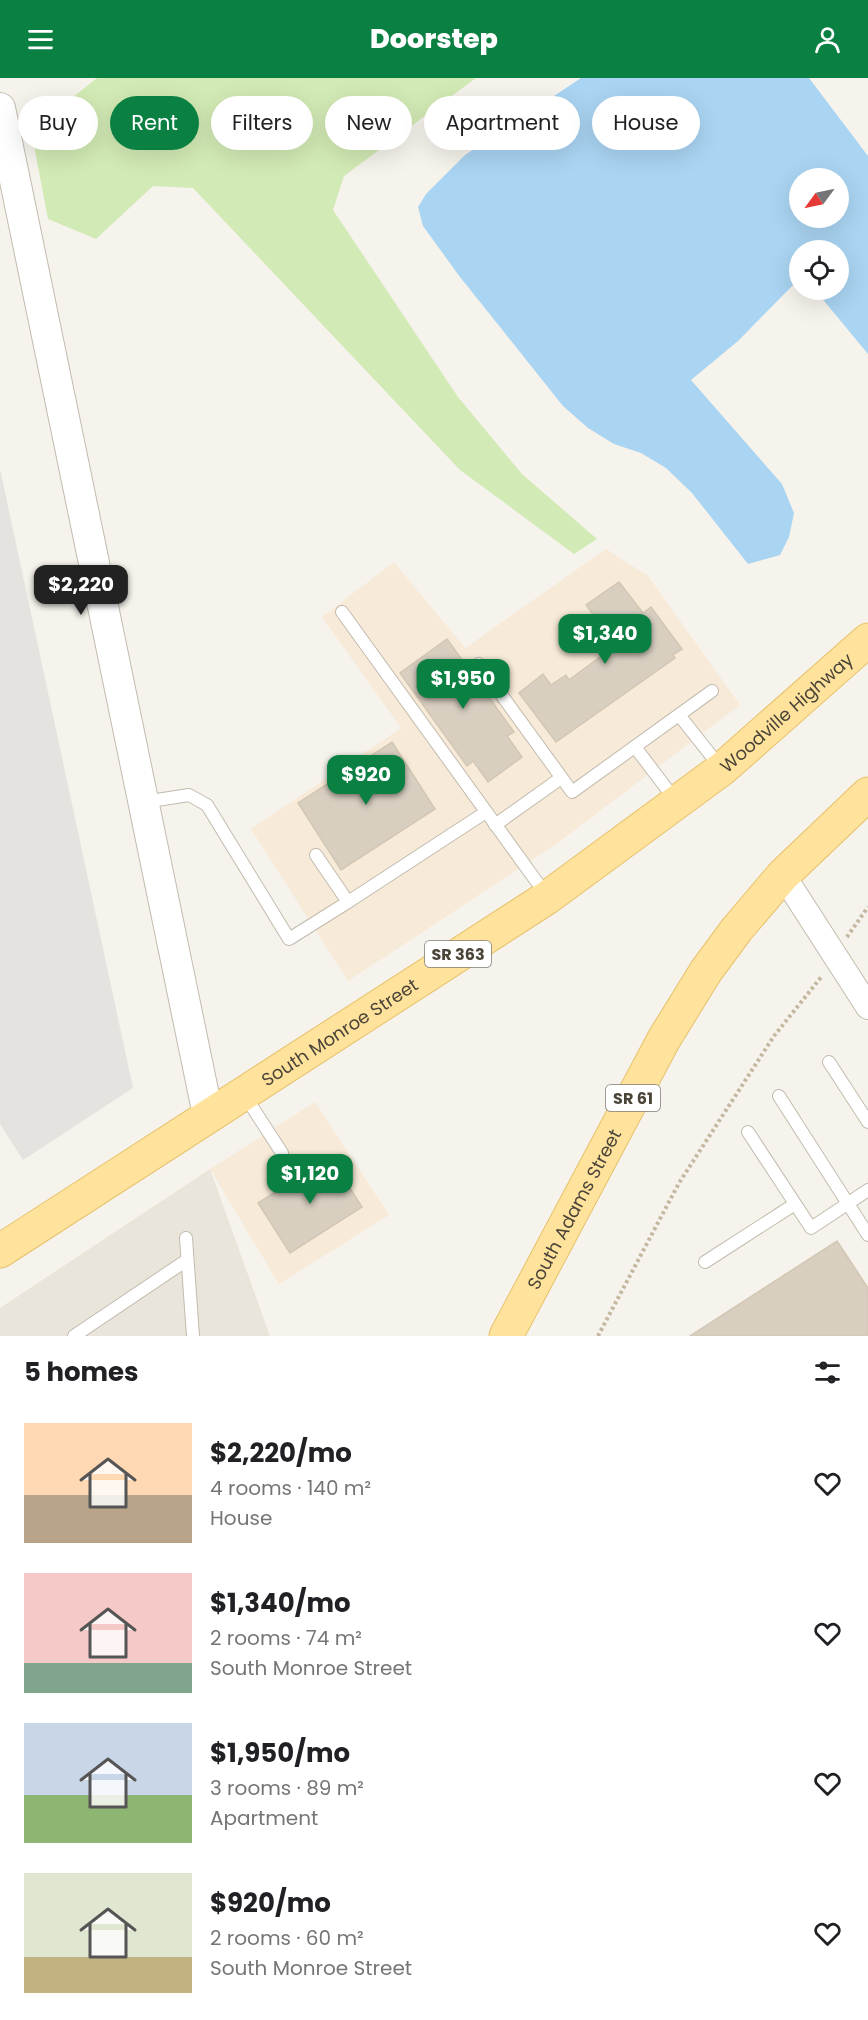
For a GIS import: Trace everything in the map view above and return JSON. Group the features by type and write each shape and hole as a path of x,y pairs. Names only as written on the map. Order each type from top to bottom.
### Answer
{"main road":[{"name":"Woodville Highway","path":"701,785 868,640"},
{"name":"South Monroe Street","path":"0,1251 548,897 701,785"},
{"name":"SR 61","path":"783,875 868,794"},
{"name":"South Adams Street","path":"506,1336 664,1039 706,971 737,929 783,875"}],"street":[{"path":"0,108 208,1115"},
{"path":"783,875 868,1007"}],"lane":[{"path":"342,612 548,897"},
{"path":"479,664 572,792 712,691"},
{"path":"679,715 701,785"},
{"path":"635,747 701,785"},
{"path":"495,825 561,778"},
{"path":"144,802 189,795 207,805 289,939 486,812"},
{"path":"316,855 348,902"},
{"path":"829,1062 868,1122"},
{"path":"243,1093 282,1153"},
{"path":"779,1096 868,1234"},
{"path":"748,1132 811,1228 868,1190"},
{"path":"705,1262 795,1204"},
{"path":"186,1238 193,1336"},
{"path":"74,1336 187,1260"}],"path":[{"path":"598,1336 679,1183 774,1036 827,969 834,955 868,907"}],"shaded area":[{"path":"0,469 133,1088 23,1160 0,1124"},
{"path":"606,549 648,576 740,705 555,845 348,981 251,829 401,728 322,617 394,562 465,648"},
{"path":"315,1102 389,1215 279,1284 210,1169"},
{"path":"210,1169 270,1336 0,1336 0,1308"}],"green space":[{"path":"97,78 476,78 452,96 424,96 424,117 412,126 412,96 325,96 325,150 379,150 344,176 333,210 458,397 522,474 597,539 574,554 460,470 193,188 153,186 96,239 48,219 35,150 98,150 98,96 74,96"}],"water":[{"path":"581,78 809,78 868,156 868,354 823,300 849,300 849,240 789,240 789,289 738,341 691,380 782,484 794,513 789,537 780,555 748,564 692,493 666,468 641,453 614,444 588,428 563,406 460,277 423,226 418,207 426,194 473,150 580,150 580,96 554,96"}],"building":[{"path":"619,582 643,613 651,607 682,649 673,655 675,658 556,742 519,693 543,674 551,685 566,675 569,680 616,645 586,605"},
{"path":"447,639 514,732 507,736 522,757 488,782 473,761 467,766 400,673"},
{"path":"392,742 435,809 341,870 298,803"},
{"path":"330,1157 362,1207 290,1253 258,1203"},
{"path":"837,1241 868,1288 868,1336 690,1336"}]}
